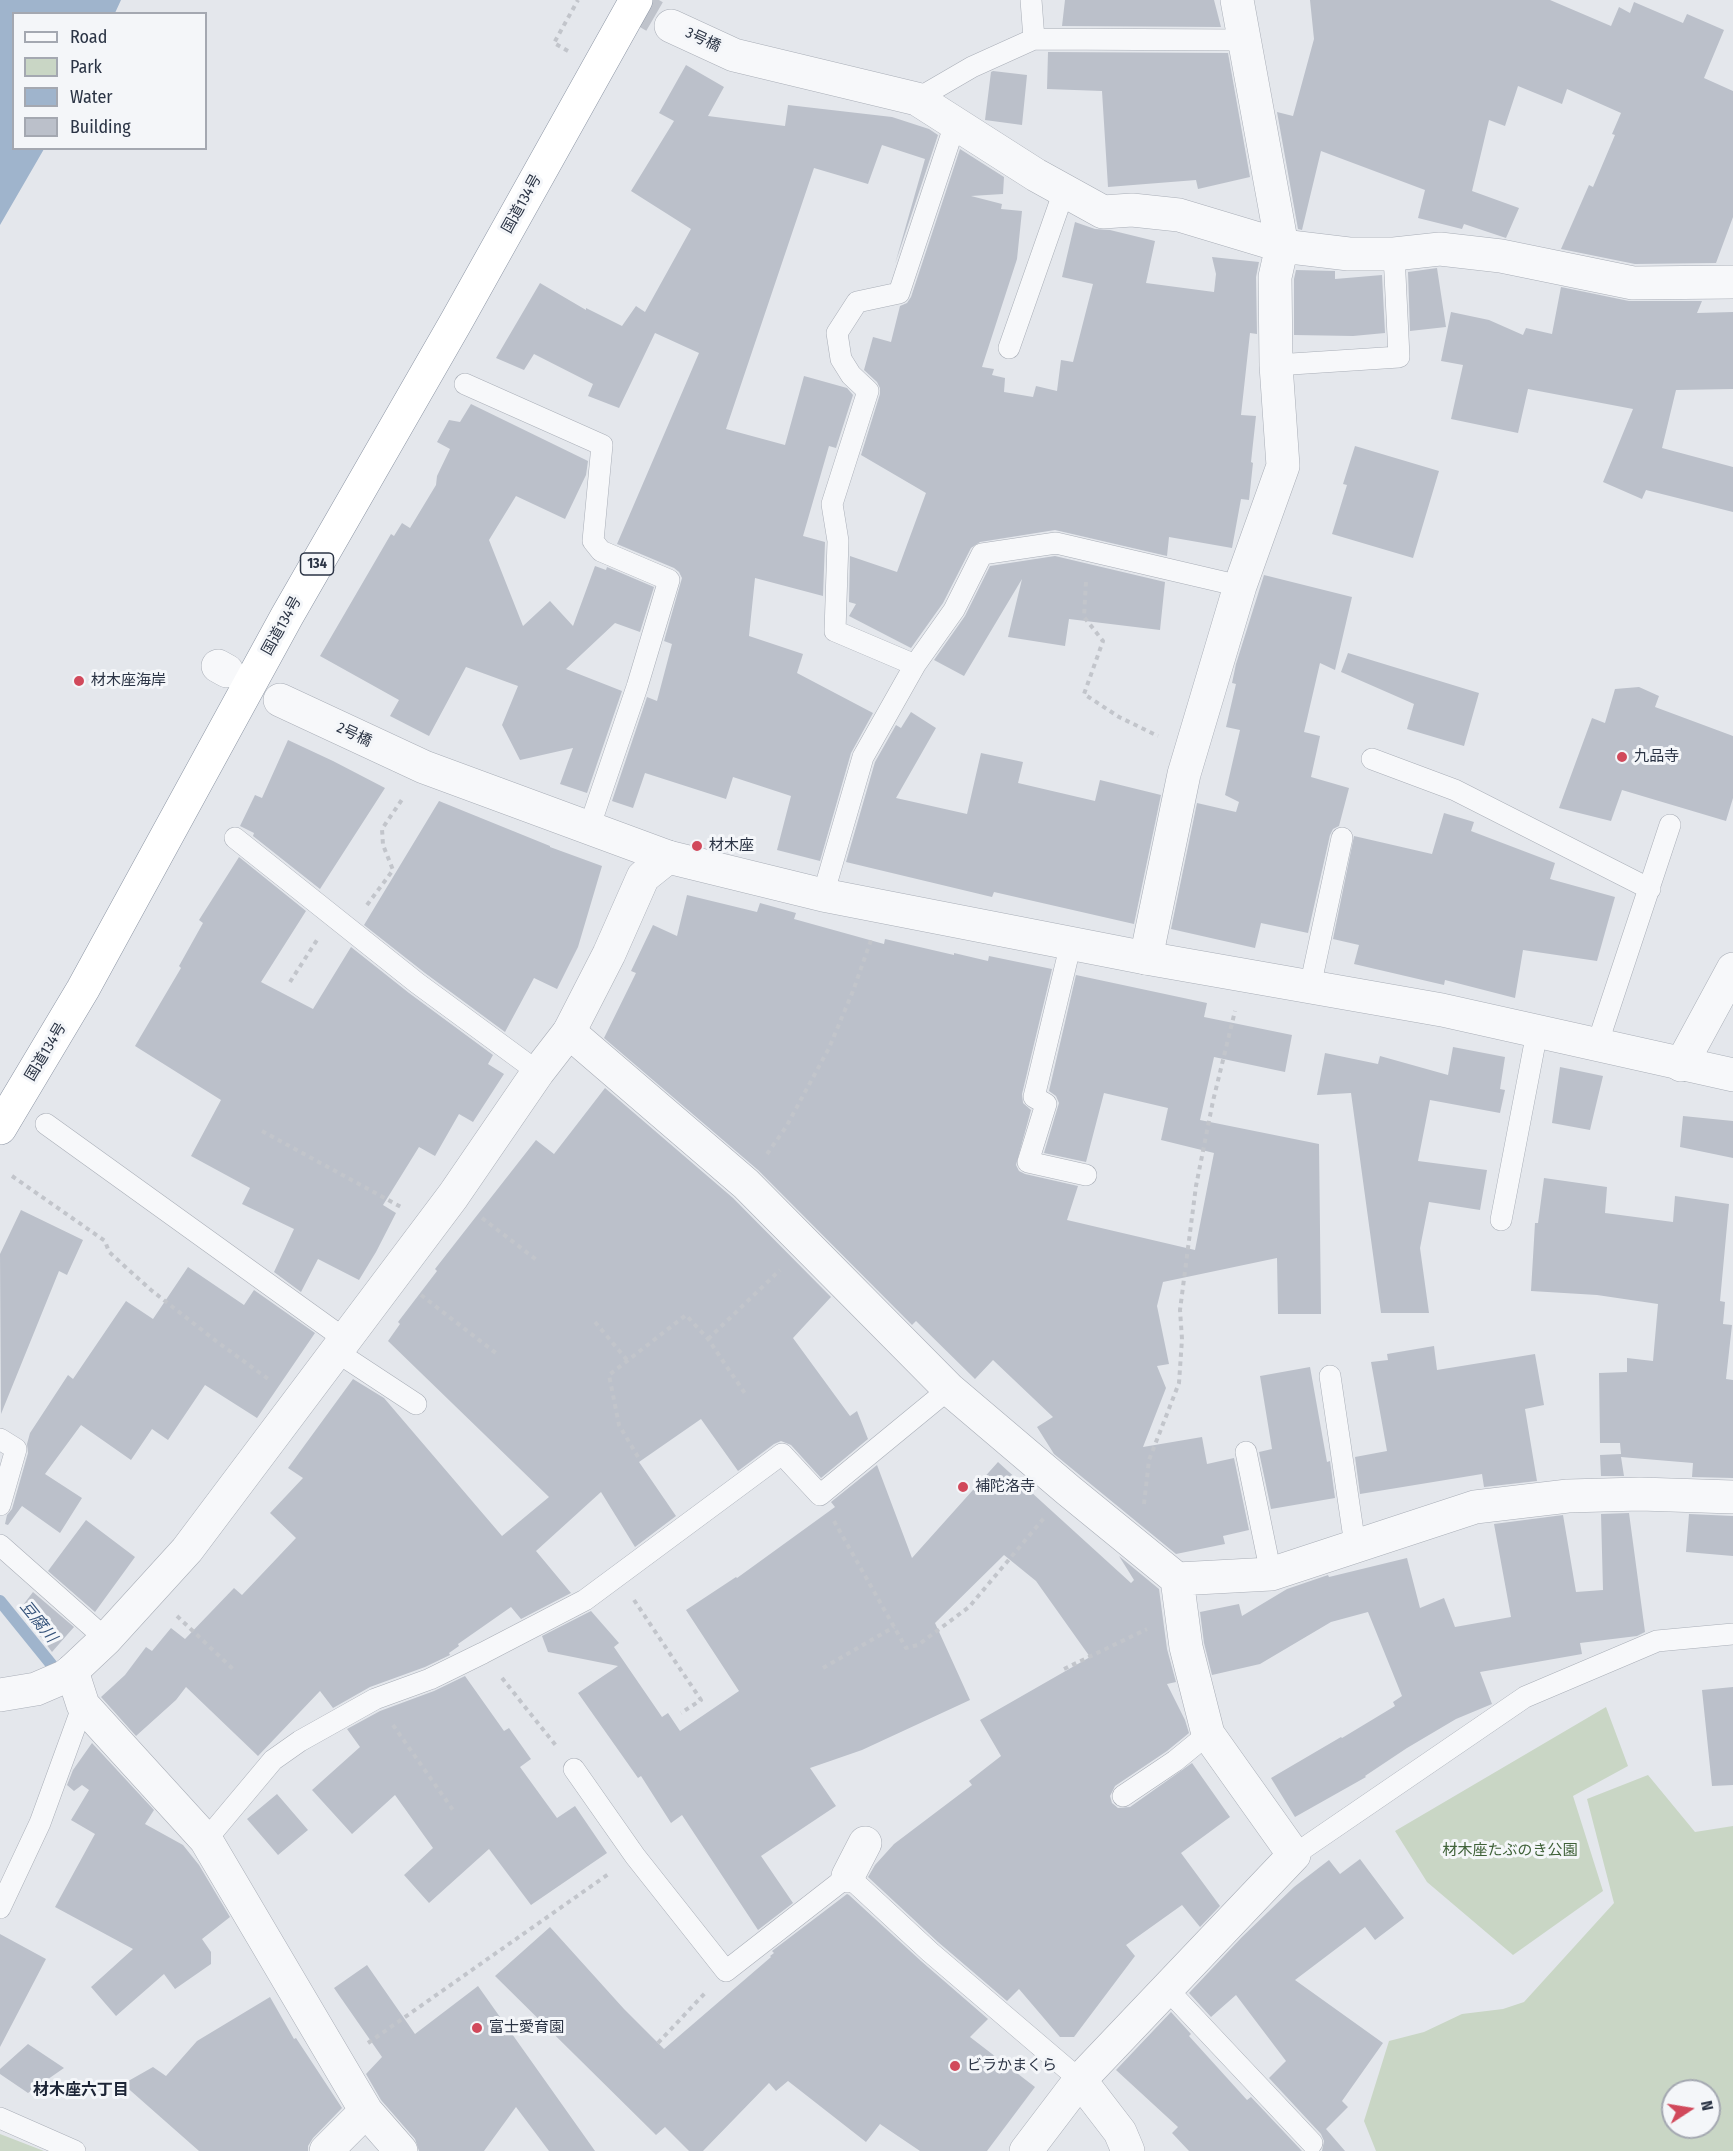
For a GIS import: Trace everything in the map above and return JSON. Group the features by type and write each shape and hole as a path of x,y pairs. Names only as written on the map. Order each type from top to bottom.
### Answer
{"highway":[{"name":"国道134号","path":"0,1128 83,989 287,616 456,322 636,0"}],"street":[{"path":"1146,958 1184,774 1240,586 1283,466 1276,365 1275,277 1282,246 1243,40 1238,1"},
{"name":"3号橋","path":"671,26 734,55 823,74 917,99 1103,212 1132,210 1179,215 1282,246 1349,254 1394,254 1440,249 1501,256 1633,283 1733,282"},
{"name":"2号橋","path":"282,701 424,767 668,856 824,895 1146,958 1442,1010 1733,1076"},
{"path":"0,1695 57,1679 106,1639 187,1550 431,1226 538,1072 569,1032 609,954 644,877 668,856"},
{"path":"1681,1065 1733,969"},
{"path":"569,1032 746,1184 950,1389 1177,1579 1271,1574 1475,1507 1568,1496 1640,1494 1733,1497"},
{"path":"1026,2151 1080,2080 1294,1855 1208,1734 1186,1647 1177,1579"},
{"path":"57,1679 206,1840 366,2111 401,2151"},
{"path":"848,1876 865,1843"},
{"path":"1080,2080 1120,2132 1128,2151"},
{"path":"326,2151 366,2111"}],"lane":[{"path":"1031,0 1034,39"},
{"path":"917,99 972,67 1034,39 1243,40"},
{"path":"915,666 835,631 838,541 832,504 868,391 851,375 842,359 837,333 857,302 899,293 955,124"},
{"path":"1009,348 1064,190"},
{"path":"1276,365 1399,357 1394,254"},
{"path":"465,384 602,445 593,541 601,551 669,580 637,687 589,828"},
{"path":"824,895 863,757 915,666 954,610 981,554 1056,543 1240,586"},
{"path":"1372,759 1455,789 1650,889"},
{"path":"1597,1045 1670,825"},
{"path":"235,838 417,983 538,1072"},
{"path":"1310,987 1342,838"},
{"path":"1071,943 1034,1097 1046,1104 1028,1162 1086,1175"},
{"path":"1501,1220 1537,1032"},
{"path":"46,1124 417,1404"},
{"path":"1330,1376 1355,1545"},
{"path":"206,1840 273,1760 300,1741 375,1700 430,1679 585,1600 782,1454 820,1495 950,1389"},
{"path":"0,1439 16,1449 0,1505"},
{"path":"1246,1452 1271,1574"},
{"path":"0,1545 106,1639"},
{"path":"1294,1855 1525,1697 1657,1641 1733,1634"},
{"path":"0,1908 40,1823 83,1705"},
{"path":"1123,1796 1175,1761 1208,1734"},
{"path":"574,1768 635,1856 726,1971 848,1876 930,1952 1080,2080"},
{"path":"1167,1989 1312,2143"},
{"path":"0,2118 75,2151"}],"path":[{"path":"570,52 554,43 579,0"},
{"path":"1091,551 1085,588 1084,617 1102,641 1084,694 1119,717 1191,752"},
{"path":"348,929 393,870 383,845 382,828 424,767"},
{"path":"746,1184 786,1127 829,1048 884,906"},
{"path":"290,982 332,916"},
{"path":"1146,1553 1144,1509 1149,1460 1179,1383 1182,1339 1180,1310 1196,1186 1213,1101 1244,975"},
{"path":"262,1131 399,1205 431,1226"},
{"path":"12,1176 105,1241 109,1252 151,1290 216,1341 300,1401"},
{"path":"453,1196 538,1261"},
{"path":"708,1340 806,1244"},
{"path":"395,1274 497,1354"},
{"path":"638,1457 619,1425 609,1375 686,1315 708,1340 746,1395"},
{"path":"595,1322 627,1360"},
{"path":"820,1495 906,1648 918,1645 969,1607 1068,1490"},
{"path":"150,1591 234,1671"},
{"path":"629,1593 701,1700 681,1713"},
{"path":"1064,1669 1181,1613"},
{"path":"823,1668 894,1627"},
{"path":"483,1653 574,1768"},
{"path":"375,1700 453,1810"},
{"path":"338,2063 635,1856"},
{"path":"658,2043 726,1971"}],"green space":[{"name":"材木座たぶのき公園","path":"1606,1707 1628,1766 1573,1796 1603,1891 1513,1955 1427,1882 1395,1831"},
{"path":"1648,1775 1695,1832 1733,1826 1733,2151 1376,2151 1364,2121 1389,2041 1424,2032 1462,2014 1503,2009 1524,2002 1614,1903 1587,1799"},
{"path":"0,2134 44,2151 0,2151"}],"water":[{"path":"0,0 121,0 115,12 12,12 12,150 43,150 0,225"}],"building":[{"path":"1065,0 1214,0 1221,27 1062,26"},
{"path":"1310,0 1550,0 1611,26 1619,7 1630,13 1634,2 1683,23 1687,14 1724,30 1704,78 1733,91 1733,217 1716,263 1635,264 1561,249 1589,185 1593,187 1615,135 1612,134 1621,113 1567,89 1562,104 1518,86 1505,126 1489,120 1472,191 1519,208 1506,238 1464,224 1462,229 1418,218 1425,190 1321,151 1302,230 1298,229 1277,112 1293,116 1314,39"},
{"path":"1048,52 1228,53 1250,177 1198,189 1196,180 1108,187 1102,91 1047,89"},
{"path":"686,65 724,87 708,116 785,126 788,105 892,117 929,129 938,135 895,264 925,159 882,145 868,184 814,168 726,429 785,445 804,376 847,388 853,395 836,448 829,446 803,536 825,542 823,596 755,578 749,636 803,654 797,673 873,713 851,753 820,861 777,850 791,796 733,777 726,799 645,773 633,808 612,801 647,697 657,701 672,644 664,641 682,578 674,568 617,544 699,353 655,333 619,408 588,396 593,384 534,354 524,370 496,358 540,283 586,310 586,308 622,326 636,306 645,312 691,229 631,191 674,121 659,113"},
{"path":"991,72 1027,75 1022,125 985,120"},
{"path":"960,149 1004,177 1003,194 971,196 1002,204 1001,209 1022,211 1017,259 982,367 994,369 992,375 1005,378 1004,392 1033,397 1036,386 1057,391 1061,360 1073,362 1093,284 1062,277 1075,222 1095,229 1110,230 1155,241 1146,283 1214,292 1216,274 1212,257 1259,262 1256,277 1257,334 1250,333 1241,415 1256,416 1251,462 1253,463 1249,500 1241,499 1232,548 1169,537 1167,556 1055,530 980,542 971,548 943,603 911,648 849,616 856,604 849,602 850,556 897,572 926,493 861,455 880,394 877,382 864,370 873,337 891,342 900,306 907,303 911,297"},
{"path":"1437,268 1446,327 1410,331 1408,272"},
{"path":"1296,270 1335,271 1335,279 1382,275 1385,333 1353,336 1294,335"},
{"path":"1561,287 1629,301 1702,301 1697,313 1733,312 1733,389 1676,390 1662,448 1733,467 1733,512 1646,490 1642,499 1603,482 1633,409 1528,389 1518,433 1451,419 1463,365 1441,361 1451,312 1489,320 1523,335 1526,328 1552,334"},
{"path":"471,404 588,461 586,475 565,519 516,496 489,540 523,626 550,601 573,626 595,566 606,570 607,567 654,587 640,632 615,623 566,669 622,691 587,793 560,784 573,748 520,760 502,725 518,686 466,667 429,736 390,716 399,700 320,656 391,534 394,536 402,523 410,528 436,485 437,476 450,449 437,442 449,420 460,422"},
{"path":"1355,446 1439,471 1413,558 1332,534 1347,485 1343,484"},
{"path":"1055,556 1165,582 1160,630 1069,619 1065,646 1008,637 1022,579 964,676 934,660 965,616 990,566"},
{"path":"1264,575 1352,597 1335,670 1320,663 1304,732 1320,736 1311,777 1349,788 1339,826 1333,829 1330,835 1308,933 1261,923 1255,948 1171,929 1197,803 1236,812 1239,802 1225,795 1240,730 1226,727 1236,684 1232,683 1236,664"},
{"path":"1348,653 1479,693 1464,746 1407,729 1414,704 1341,672"},
{"path":"1639,687 1659,696 1655,707 1733,736 1733,798 1726,821 1622,790 1611,821 1559,808 1592,718 1605,723 1615,689"},
{"path":"911,712 936,728 896,798 967,814 981,753 1023,762 1018,783 1095,801 1100,780 1161,795 1134,924 994,892 992,897 846,862 875,762 896,725 901,728"},
{"path":"288,740 385,788 320,889 253,836 254,833 240,826 255,795 262,798"},
{"path":"439,801 602,866 578,947 557,989 534,978 505,1032 364,925"},
{"path":"1444,813 1474,822 1471,831 1555,863 1550,879 1615,897 1597,961 1523,950 1515,998 1445,980 1444,985 1354,964 1359,945 1333,939 1354,836 1432,854"},
{"path":"239,857 306,911 261,982 313,1009 351,947 493,1055 488,1064 504,1074 473,1122 459,1114 435,1156 419,1147 383,1205 396,1213 359,1280 318,1259 301,1292 274,1272 294,1229 242,1204 250,1188 191,1156 221,1100 135,1046 181,968 179,966 203,923 199,920"},
{"path":"687,895 757,912 760,903 796,913 794,919 884,944 885,939 954,955 954,953 988,961 989,956 1052,969 1022,1094 1023,1103 1031,1110 1016,1165 1019,1171 1078,1186 1067,1220 1195,1250 1214,1153 1161,1140 1168,1108 1104,1093 1086,1162 1044,1153 1059,1103 1056,1096 1049,1091 1076,975 1207,1003 1204,1017 1292,1035 1285,1072 1214,1057 1200,1120 1319,1144 1321,1314 1278,1314 1277,1258 1163,1282 1157,1306 1169,1364 1157,1366 1166,1388 1143,1447 1202,1437 1207,1464 1234,1458 1249,1530 1223,1536 1225,1544 1176,1554 1054,1454 1037,1427 1053,1417 993,1360 975,1379 916,1321 912,1325 758,1170 604,1038 636,973 631,971 653,925 677,936"},
{"path":"1453,1047 1505,1057 1500,1089 1505,1090 1500,1113 1430,1100 1418,1161 1487,1170 1480,1210 1429,1202 1420,1248 1429,1313 1381,1313 1351,1093 1317,1095 1325,1053 1378,1064 1380,1056 1448,1075"},
{"path":"1560,1067 1603,1076 1590,1130 1552,1123"},
{"path":"605,1088 733,1198 831,1297 793,1338 850,1416 857,1411 868,1439 821,1478 791,1445 781,1441 738,1471 701,1419 639,1462 676,1516 635,1547 601,1492 536,1551 571,1593 521,1619 511,1607 458,1644 459,1646 449,1653 450,1655 425,1667 370,1687 333,1708 320,1691 258,1756 186,1687 176,1700 136,1736 101,1697 125,1675 146,1647 152,1651 171,1628 185,1639 234,1588 242,1595 296,1538 270,1513 303,1478 288,1468 353,1379 384,1398 502,1536 549,1497 388,1341 400,1324 398,1322 437,1271 435,1269 536,1140 554,1154"},
{"path":"1683,1116 1733,1121 1733,1158 1680,1147"},
{"path":"1544,1178 1607,1187 1605,1213 1673,1222 1675,1196 1729,1204 1720,1301 1725,1302 1723,1324 1732,1325 1726,1379 1733,1380 1733,1478 1692,1477 1693,1463 1621,1457 1624,1476 1601,1476 1600,1455 1621,1454 1620,1443 1600,1443 1599,1373 1627,1372 1627,1358 1653,1361 1658,1304 1597,1295 1531,1291 1535,1223 1538,1223"},
{"path":"21,1210 83,1240 67,1275 59,1271 1,1414 0,1254"},
{"path":"188,1267 244,1305 254,1290 315,1333 257,1418 205,1385 168,1440 152,1429 131,1460 81,1425 45,1474 82,1498 60,1533 22,1506 8,1525 5,1524 7,1515 12,1509 28,1453 27,1444 30,1433 68,1375 73,1379 126,1301 153,1319"},
{"path":"1434,1346 1437,1370 1535,1354 1544,1405 1525,1409 1537,1481 1484,1487 1482,1474 1360,1494 1355,1457 1387,1451 1371,1362 1388,1360 1387,1354"},
{"path":"1310,1367 1327,1462 1330,1461 1335,1498 1271,1509 1259,1452 1272,1449 1260,1376"},
{"path":"998,1462 1131,1583 1134,1580 1119,1556 1159,1589 1167,1649 1176,1682 1167,1684 1189,1733 1167,1751 1115,1786 1110,1796 1112,1803 1118,1808 1130,1807 1192,1763 1230,1817 1181,1853 1220,1906 1200,1927 1182,1905 1126,1945 1135,1956 1074,2037 1060,2037 1019,1989 1007,2001 938,1942 868,1877 875,1865 894,1844 972,1785 969,1781 1001,1756 980,1720 1090,1657 1036,1581 1004,1555 935,1623 970,1700 862,1750 810,1768 836,1806 761,1856 793,1903 758,1930 682,1815 671,1823 641,1776 638,1778 578,1693 618,1666 548,1652 542,1636 591,1611 619,1643 614,1647 662,1717 668,1713 680,1731 739,1691 686,1610 737,1578 835,1507 831,1502 877,1465 912,1558"},
{"path":"1629,1513 1645,1632 1637,1636 1580,1643 1582,1654 1480,1672 1492,1704 1456,1719 1407,1748 1366,1777 1295,1817 1271,1778 1395,1706 1393,1702 1402,1696 1368,1612 1331,1622 1260,1664 1212,1675 1204,1643 1200,1612 1239,1604 1242,1616 1287,1589 1328,1575 1329,1577 1407,1558 1420,1608 1444,1598 1455,1627 1511,1617 1494,1524 1563,1515 1576,1592 1603,1590 1601,1514"},
{"path":"1689,1514 1733,1516 1733,1556 1686,1552"},
{"path":"86,1520 135,1557 95,1612 48,1571"},
{"path":"33,1592 74,1627 52,1652 20,1609"},
{"path":"465,1676 504,1731 509,1728 531,1759 520,1767 557,1818 575,1806 607,1853 531,1905 489,1849 429,1903 404,1875 433,1848 395,1795 352,1834 312,1790 360,1747 347,1729 380,1711 434,1691"},
{"path":"1733,1687 1733,1785 1712,1786 1702,1690"},
{"path":"92,1743 154,1810 145,1824 183,1845 199,1865 230,1917 202,1939 211,1952 211,1964 175,1989 164,1974 116,2016 91,1987 133,1949 55,1907 95,1834 71,1820 89,1790 82,1785 74,1791 67,1785 73,1770"},
{"path":"277,1794 308,1830 278,1855 247,1819"},
{"path":"1360,1859 1404,1918 1375,1940 1365,1927 1295,1980 1383,2043 1342,2101 1348,2107 1326,2129 1345,2151 1322,2151 1324,2141 1321,2134 1269,2078 1286,2061 1236,1995 1211,2017 1189,1993 1294,1887 1329,1860 1340,1874"},
{"path":"847,1894 988,2019 970,2037 1035,2087 987,2151 920,2151 880,2124 866,2142 788,2081 776,2091 769,2083 703,2151 689,2151 665,2127 656,2135 495,1976 550,1927 624,2009 664,2049 771,1957 774,1953 772,1951"},
{"path":"0,1934 46,1959 0,2047"},
{"path":"367,1965 415,2034 478,1986 595,2151 549,2151 516,2107 484,2151 419,2151 415,2139 381,2100 366,2074 382,2057 334,1988"},
{"path":"270,1997 294,2039 296,2038 342,2108 313,2138 308,2151 199,2151 123,2084 153,2067 166,2076 197,2041"},
{"path":"1171,2012 1191,2034 1189,2036 1247,2100 1251,2097 1302,2151 1189,2151 1172,2133 1178,2127 1116,2070"},
{"path":"28,2044 64,2068 28,2093 0,2074 0,2069"}],"waterway":[{"name":"豆腐川","path":"0,1601 51,1664"}],"tunnel":[{"path":"626,0 671,26"}],"place":[{"name":"材木座海岸","path":"79,681"},
{"name":"九品寺","path":"1622,757"},
{"name":"材木座","path":"697,846"},
{"name":"補陀洛寺","path":"963,1487"},
{"name":"富士愛育園","path":"477,2028"},
{"name":"ビラかまくら","path":"955,2066"}],"district":[{"name":"材木座六丁目","path":"81,2091"}]}
